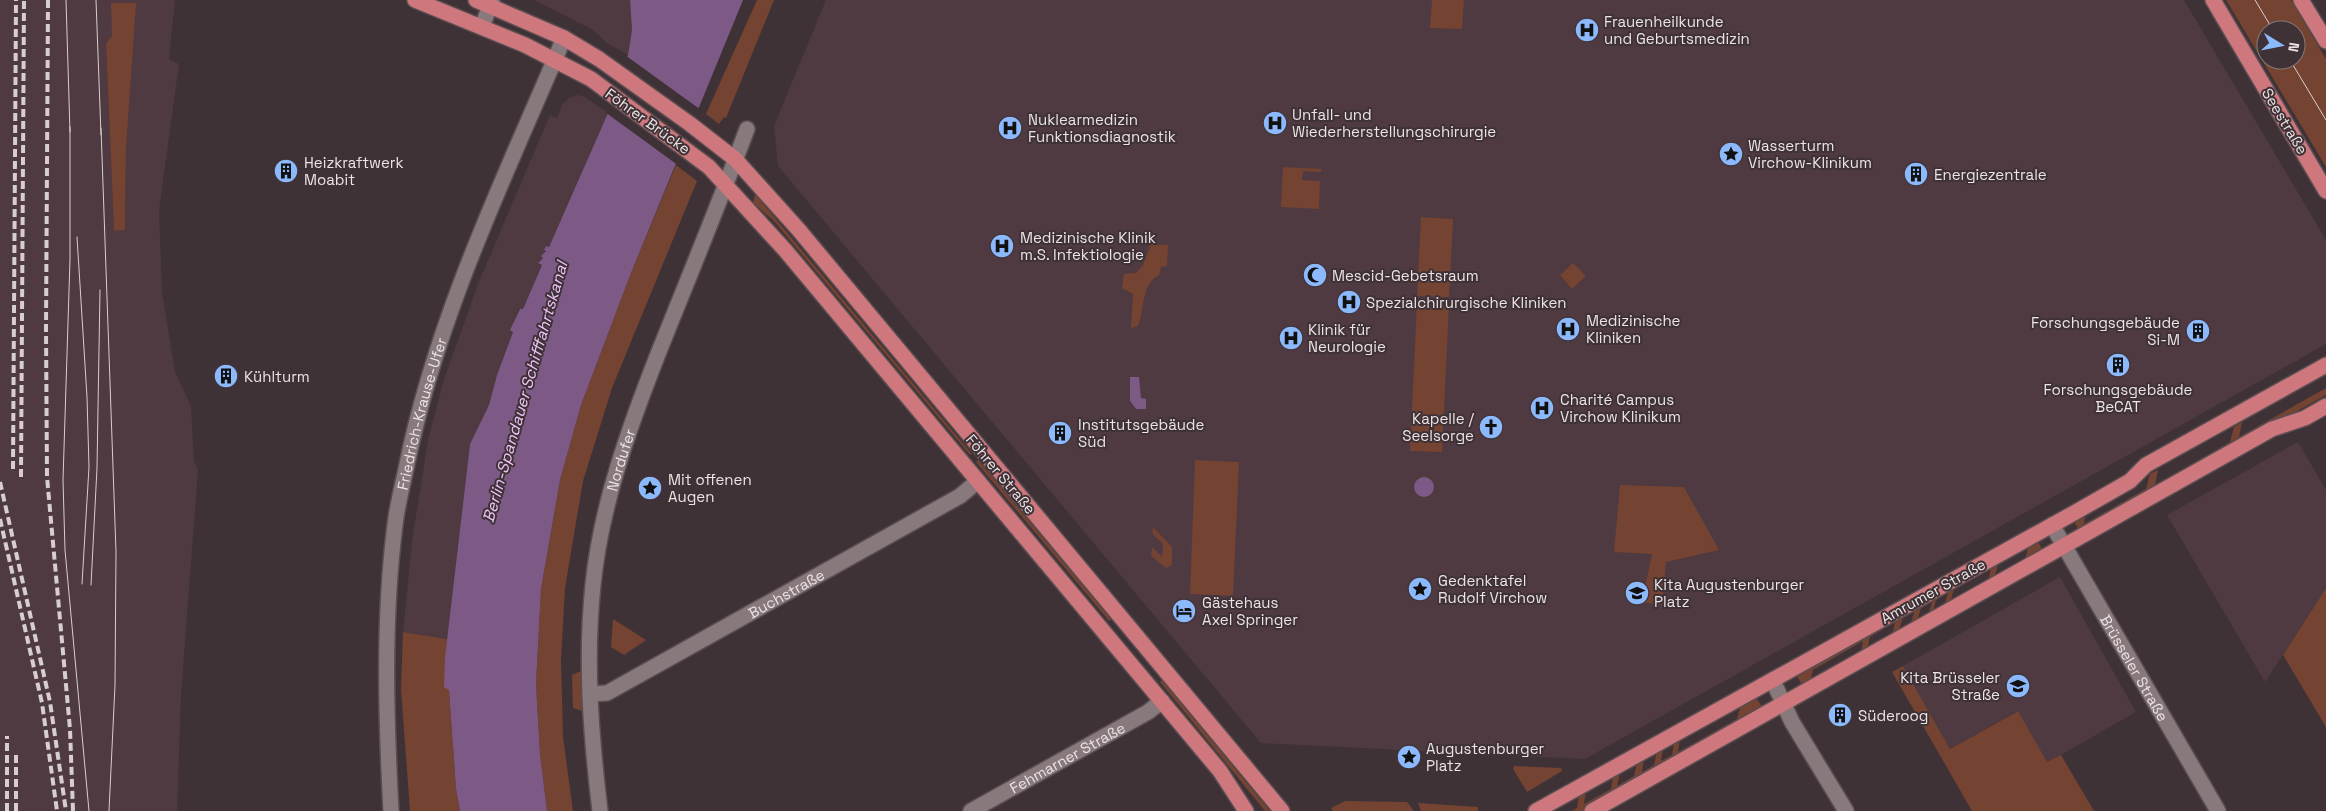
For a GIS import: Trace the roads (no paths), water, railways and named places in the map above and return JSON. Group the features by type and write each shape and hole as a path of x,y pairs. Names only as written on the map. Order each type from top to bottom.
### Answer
{"main road":[{"name":"Föhrer Brücke","path":"415,0 482,27 591,79 706,164"},
{"name":"Seestraße","path":"2213,0 2326,191"},
{"path":"2301,0 2326,41"},
{"name":"Föhrer Brücke","path":"486,2 564,38 599,59 715,143"},
{"name":"Föhrer Straße","path":"715,143 735,159 798,229 1282,811"},
{"name":"Föhrer Straße","path":"706,164 785,250 1162,701 1220,771 1246,811"},
{"name":"Amrumer Straße","path":"1536,811 2130,481 2146,465 2326,365"},
{"name":"Amrumer Straße","path":"1592,811 2272,429 2305,418 2326,406"}],"street":[{"path":"482,27 486,2"},
{"name":"Friedrich-Krause-Ufer","path":"392,811 387,736 390,599 395,524 415,424 435,353 455,297 564,38"},
{"name":"Nordufer","path":"600,811 593,757 589,641 593,584 601,535 626,435 747,129"},
{"name":"Buchstraße","path":"590,694 608,693 960,496 978,481"},
{"name":"Brüsseler Straße","path":"2052,525 2218,811"},
{"path":"1773,681 1792,722 1846,811"},
{"name":"Fehmarner Straße","path":"971,811 1148,712 1162,701"}],"water":[{"name":"Berlin-Spandauer Schifffahrtskanal","path":"630,0 743,0 631,273 581,405 560,480 541,589 536,684 540,754 547,811 460,811 456,789 449,690 444,687 445,657 470,444 489,405 497,375 513,332 510,330 520,309 523,309 542,265 538,263 543,258 541,256 546,251 544,250 546,246 549,247 608,113 628,55 632,30"},
{"path":"1130,377 1139,377 1141,398 1146,399 1146,409 1136,409 1130,401"},
{"path":"1420,477 1428,477 1434,483 1434,491 1428,497 1420,497 1414,491 1414,483"}],"tram line":[{"path":"66,0 70,132"},
{"path":"96,0 101,135"},
{"path":"2255,0 2267,20"},
{"path":"2296,70 2326,120"},
{"path":"70,127 70,259 63,480 65,550 89,811"},
{"path":"101,128 116,552 115,685 109,811"},
{"path":"77,237 87,397 89,467 82,584"},
{"path":"91,585 97,468 100,290"}],"railway":[{"path":"13,469 16,0"},
{"path":"21,477 24,0"},
{"path":"48,0 47,477 70,729 73,811"},
{"path":"0,482 50,702 66,811"},
{"path":"0,519 42,703 57,811"},
{"path":"7,736 7,811"},
{"path":"16,753 16,811"}],"place":[{"name":"Frauenheilkunde und Geburtsmedizin","path":"1587,30"},
{"name":"Unfall- und Wiederherstellungschirurgie","path":"1275,123"},
{"name":"Nuklearmedizin Funktionsdiagnostik","path":"1010,128"},
{"name":"Wasserturm Virchow-Klinikum","path":"1731,154"},
{"name":"Heizkraftwerk Moabit","path":"286,171"},
{"name":"Energiezentrale","path":"1916,174"},
{"name":"Medizinische Klinik m.S. Infektiologie","path":"1002,246"},
{"name":"Mescid-Gebetsraum","path":"1315,275"},
{"name":"Spezialchirurgische Kliniken","path":"1349,302"},
{"name":"Medizinische Kliniken","path":"1568,329"},
{"name":"Forschungsgebäude Si-M","path":"2198,331"},
{"name":"Klinik für Neurologie","path":"1291,338"},
{"name":"Forschungsgebäude BeCAT","path":"2118,365"},
{"name":"Kühlturm","path":"226,376"},
{"name":"Charité Campus Virchow Klinikum","path":"1542,408"},
{"name":"Kapelle / Seelsorge","path":"1491,427"},
{"name":"Institutsgebäude Süd","path":"1060,433"},
{"name":"Mit offenen Augen","path":"650,488"},
{"name":"Gedenktafel Rudolf Virchow","path":"1420,589"},
{"name":"Kita Augustenburger Platz","path":"1637,593"},
{"name":"Gästehaus Axel Springer","path":"1184,611"},
{"name":"Kita Brüsseler Straße","path":"2018,686"},
{"name":"Süderoog","path":"1840,715"},
{"name":"Augustenburger Platz","path":"1409,757"}]}
